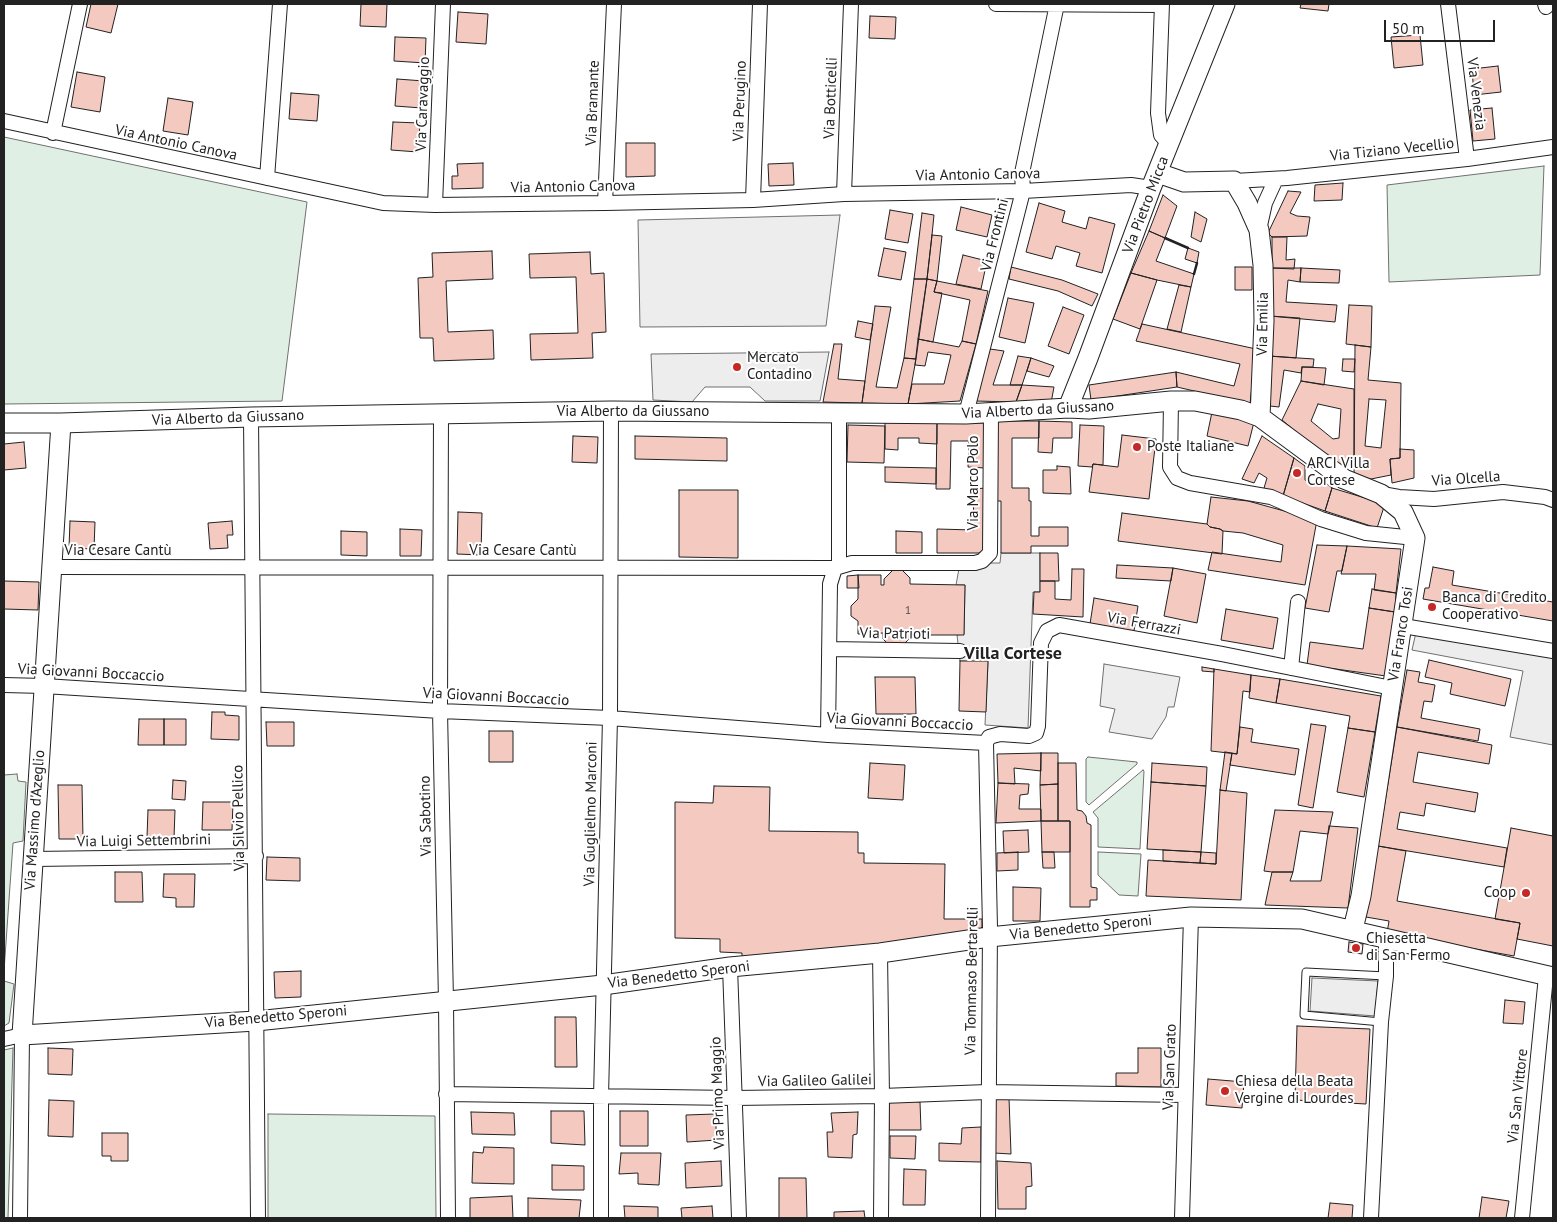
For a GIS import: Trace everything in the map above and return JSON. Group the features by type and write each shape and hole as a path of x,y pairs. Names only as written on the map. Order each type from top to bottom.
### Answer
{"street":[{"path":"53,133 80,4"},
{"path":"267,178 280,4"},
{"name":"Via Caravaggio","path":"435,205 443,4"},
{"name":"Via Bramante","path":"605,203 614,4"},
{"name":"Via Perugino","path":"753,200 760,4"},
{"name":"Via Botticelli","path":"844,194 851,4"},
{"path":"996,4 1162,5 1158,113 1161,135 1169,144"},
{"name":"Via Pietro Micca","path":"1068,408 1169,144 1226,4"},
{"name":"Via Venezia","path":"1448,4 1467,159"},
{"name":"Via Frontini","path":"966,414 1023,190 1022,173 1057,5"},
{"name":"Via Antonio Canova","path":"4,121 383,203 435,205 753,200 844,194 1023,190 1131,185 1155,180"},
{"name":"Via Tiziano Vecellio","path":"1234,181 1276,179 1467,159 1553,147"},
{"path":"1259,230 1265,203 1276,179"},
{"path":"1155,180 1184,182 1234,181"},
{"name":"Via Emilia","path":"1234,181 1259,230 1263,265 1264,321 1260,417"},
{"path":"1171,401 1170,467 1177,478 1190,483 1271,497 1321,519 1366,533 1416,538"},
{"name":"Via Alberto da Giussano","path":"4,423 611,411 966,414 1068,408 1089,409 1171,401 1195,401 1241,410 1260,417"},
{"name":"Via Guglielmo Marconi","path":"601,1218 601,1097 610,718 611,411"},
{"path":"828,735 830,584 837,567 839,412"},
{"name":"Via Marco Polo","path":"990,554 991,413"},
{"name":"Via Sabotino","path":"441,414 440,711 448,1218"},
{"name":"Via Silvio Pellico","path":"251,417 258,1218"},
{"path":"1260,417 1344,478 1381,494 1403,512 1416,538"},
{"name":"Via Massimo d'Azeglio","path":"20,1218 22,1035 61,423"},
{"name":"Via Olcella","path":"1381,494 1399,498 1434,499 1503,492 1545,497 1553,500"},
{"name":"Via Franco Tosi","path":"1353,929 1361,896 1416,538"},
{"name":"Via Cesare Cantù","path":"52,567 252,569 837,567 852,563 975,563 988,557 990,554"},
{"path":"1292,668 1298,602"},
{"name":"Via Ferrazzi","path":"986,744 990,737 1000,734 1029,736 1036,733 1038,726 1041,643 1047,631 1059,625 1392,688"},
{"path":"1403,626 1553,651"},
{"name":"Via Patrioti","path":"829,649 960,651"},
{"name":"Via Giovanni Boccaccio","path":"4,685 440,711 610,718 828,735 986,744"},
{"name":"Via Tommaso Bertarelli","path":"986,744 988,1218"},
{"name":"Via Luigi Settembrini","path":"33,859 256,856"},
{"name":"Via Benedetto Speroni","path":"4,1039 22,1035 256,1021 604,985 730,967 880,953 988,937 1191,917 1302,919 1353,929 1550,977"},
{"name":"Via San Grato","path":"1182,1218 1191,917"},
{"path":"1371,1218 1381,1022 1386,976 1386,938"},
{"path":"880,953 881,1218"},
{"name":"Via Primo Maggio","path":"730,967 739,1218"},
{"name":"Via San Vittore","path":"1522,1218 1550,977"},
{"name":"Via Galileo Galilei","path":"446,1094 734,1098 882,1096 987,1092 1185,1095"}],"lane":[{"path":"1381,1022 1304,1016 1306,972 1386,976"}],"green space":[{"path":"4,137 307,202 282,401 4,404"},
{"path":"1544,166 1540,275 1389,282 1387,185"},
{"path":"1088,757 1137,762 1137,764 1089,805 1086,802 1086,759"},
{"path":"1143,770 1140,849 1098,847 1098,818 1093,812"},
{"path":"17,774 18,781 26,782 23,841 13,843 4,971 4,775"},
{"path":"1098,852 1141,854 1138,896 1119,895 1098,875"},
{"path":"4,981 14,984 9,1023 4,1026"},
{"path":"13,1048 8,1218 4,1218 4,1050"},
{"path":"268,1114 435,1116 436,1218 268,1218"}],"shaded area":[{"path":"840,215 826,326 640,327 638,220"},
{"path":"829,352 820,401 765,401 750,387 705,387 692,402 653,400 651,354"},
{"path":"1001,553 1040,553 1040,592 1033,592 1028,728 985,725 988,662 960,661 957,635 964,634 965,585 956,585 960,563 1000,563"},
{"path":"1417,628 1553,651 1553,745 1510,737 1523,671 1412,650"},
{"path":"1104,664 1180,677 1174,707 1168,707 1166,717 1152,739 1109,732 1115,709 1100,706"},
{"path":"1312,978 1378,981 1375,1016 1310,1011"}],"building":[{"path":"91,4 118,4 111,33 86,27"},
{"path":"361,4 387,4 386,27 360,26"},
{"path":"1301,4 1329,4 1328,11 1300,8"},
{"path":"458,12 488,14 486,44 456,42"},
{"path":"870,16 896,17 895,39 869,38"},
{"path":"1420,35 1423,65 1394,68 1391,37"},
{"path":"395,37 426,38 425,63 394,61"},
{"path":"1498,66 1501,92 1474,95 1472,69"},
{"path":"77,72 105,77 100,112 71,107"},
{"path":"397,79 424,81 422,108 395,106"},
{"path":"291,93 319,95 317,121 289,119"},
{"path":"168,98 193,102 188,135 163,131"},
{"path":"1492,108 1495,139 1473,141 1470,110"},
{"path":"393,122 420,123 418,152 391,150"},
{"path":"626,143 655,143 655,176 626,177"},
{"path":"483,163 483,188 452,189 452,176 458,176 457,164"},
{"path":"793,163 794,185 769,186 768,164"},
{"path":"1343,183 1342,200 1314,201 1315,185"},
{"path":"1288,191 1301,192 1290,213 1297,216 1310,217 1307,236 1272,237 1268,233"},
{"path":"1163,195 1177,206 1165,238 1149,231"},
{"path":"1039,203 1065,211 1062,222 1086,229 1089,217 1115,224 1102,273 1076,266 1080,253 1056,246 1052,259 1026,252"},
{"path":"961,207 992,215 987,237 956,230"},
{"path":"890,210 913,214 908,243 885,239"},
{"path":"1195,212 1207,219 1201,242 1191,237"},
{"path":"922,213 934,215 927,279 914,279"},
{"path":"1149,231 1165,238 1156,261 1194,274 1191,287 1131,273"},
{"path":"932,235 942,236 937,281 927,279"},
{"path":"1272,237 1287,237 1286,260 1295,259 1294,269 1272,268"},
{"path":"884,248 906,252 901,280 878,276"},
{"path":"1188,248 1199,252 1197,263 1185,259"},
{"path":"492,251 493,279 446,281 448,332 493,330 494,359 434,361 433,338 420,338 418,278 433,277 432,253"},
{"path":"590,252 591,274 604,273 606,332 592,333 593,358 531,360 530,334 578,333 576,277 530,278 529,254"},
{"path":"963,255 987,261 981,289 956,284"},
{"path":"1011,267 1062,280 1098,294 1092,306 1058,291 1009,279"},
{"path":"1235,267 1252,267 1252,290 1235,290"},
{"path":"1272,268 1301,268 1300,282 1288,280 1286,302 1337,305 1335,322 1270,316"},
{"path":"1301,268 1340,270 1339,283 1300,282"},
{"path":"1131,273 1157,280 1140,329 1113,319"},
{"path":"914,279 927,279 916,359 904,358"},
{"path":"927,279 937,281 934,292 942,293 933,342 918,339"},
{"path":"937,281 988,291 976,344 962,341 970,300 934,292"},
{"path":"1179,285 1191,287 1181,332 1167,329"},
{"path":"1008,298 1034,303 1025,343 999,337"},
{"path":"1349,305 1372,306 1371,347 1346,344"},
{"path":"875,306 891,307 876,387 897,388 904,358 916,359 908,404 862,403"},
{"path":"1063,307 1084,315 1069,354 1048,346"},
{"path":"1270,316 1300,318 1296,358 1269,356"},
{"path":"858,321 873,324 870,340 855,337"},
{"path":"1142,324 1256,349 1250,404 1177,387 1176,372 1234,386 1240,364 1136,341"},
{"path":"918,339 959,347 962,341 976,344 960,401 908,404 912,384 944,384 951,355 928,352 925,366 915,365"},
{"path":"834,344 842,344 838,379 865,381 862,403 823,402"},
{"path":"1355,345 1371,347 1368,380 1401,383 1400,458 1390,459 1391,475 1371,479 1354,475","holes":["1369,399 1386,400 1381,448 1365,446"]},
{"path":"990,349 1004,351 993,385 1022,385 1016,402 975,401"},
{"path":"1018,356 1031,358 1022,385 1010,385"},
{"path":"1269,356 1314,359 1313,367 1302,367 1301,373 1284,370 1279,407 1270,406"},
{"path":"1031,358 1054,366 1049,377 1027,371"},
{"path":"1343,359 1355,359 1354,372 1342,371"},
{"path":"1302,367 1326,368 1324,385 1301,381"},
{"path":"1176,372 1177,387 1091,400 1089,385"},
{"path":"1301,381 1354,389 1354,465 1335,464 1282,420","holes":["1318,404 1341,409 1339,438 1333,439 1311,421"]},
{"path":"1022,385 1054,387 1051,403 1016,402"},
{"path":"1212,412 1254,422 1248,446 1207,436"},
{"path":"885,421 937,422 937,444 919,443 919,438 898,438 898,450 885,449"},
{"path":"997,421 1039,421 1039,438 1012,438 1012,488 1029,488 1031,536 1039,536 1039,527 1068,527 1068,546 1031,546 1031,553 1001,553 1001,501 996,501"},
{"path":"1039,421 1072,422 1072,438 1053,438 1052,453 1038,452"},
{"path":"937,422 986,423 985,468 968,467 969,441 951,441 950,489 936,489"},
{"path":"848,425 885,426 884,463 847,462"},
{"path":"1080,425 1104,426 1103,465 1093,464 1092,467 1078,466"},
{"path":"1122,435 1156,439 1149,499 1089,492 1093,464 1118,467"},
{"path":"573,436 598,437 597,463 572,462"},
{"path":"635,436 727,438 727,461 635,459"},
{"path":"1262,436 1294,458 1283,496 1264,488 1267,478 1259,473 1254,483 1242,479"},
{"path":"24,442 26,468 4,470 4,444"},
{"path":"1400,449 1414,450 1414,478 1392,483 1390,459 1400,458"},
{"path":"1294,458 1305,466 1305,480 1317,485 1321,479 1332,488 1325,511 1283,496"},
{"path":"1057,466 1070,467 1071,494 1043,493 1043,470 1057,470"},
{"path":"885,467 936,468 936,484 885,482"},
{"path":"986,488 987,549 983,553 937,553 937,529 974,530 973,489"},
{"path":"1332,488 1385,504 1377,528 1325,511"},
{"path":"679,490 738,490 738,558 679,557"},
{"path":"1211,497 1248,501 1317,520 1305,585 1208,570 1212,552 1281,562 1283,545 1243,533 1223,531 1210,527 1207,524"},
{"path":"458,512 482,513 481,555 457,554"},
{"path":"1122,513 1207,524 1210,527 1220,529 1223,531 1222,554 1118,541"},
{"path":"70,521 95,522 94,549 69,548"},
{"path":"232,521 233,535 227,535 228,548 210,549 208,523"},
{"path":"400,529 422,530 421,556 400,556"},
{"path":"341,531 367,532 367,556 341,555"},
{"path":"896,531 922,532 922,553 896,553"},
{"path":"1317,545 1347,546 1342,571 1337,571 1329,612 1305,608"},
{"path":"1347,546 1401,549 1396,593 1374,590 1376,574 1341,574"},
{"path":"1040,553 1058,553 1059,581 1040,581"},
{"path":"1117,565 1173,568 1171,581 1116,578"},
{"path":"1433,567 1454,571 1452,585 1553,602 1553,621 1423,599 1425,588 1429,588"},
{"path":"1173,568 1206,574 1197,623 1164,616"},
{"path":"1072,569 1084,569 1083,617 1033,614 1034,592 1040,592 1040,581 1055,581 1055,599 1071,600"},
{"path":"893,570 902,570 910,578 910,584 965,585 964,635 909,635 909,639 901,647 891,647 883,639 883,633 858,634 858,621 851,616 851,606 858,599 858,575 881,575 881,585 884,585 884,579"},
{"path":"858,575 859,588 847,588 847,576"},
{"path":"4,581 39,582 38,610 4,609"},
{"path":"1372,589 1396,593 1395,612 1369,608"},
{"path":"1094,598 1138,606 1134,631 1090,624"},
{"path":"1369,608 1395,612 1386,676 1307,665 1310,642 1363,649"},
{"path":"1226,609 1278,618 1273,649 1221,640"},
{"path":"1429,660 1511,679 1505,706 1450,694 1452,683 1425,677"},
{"path":"960,661 988,661 986,712 959,711"},
{"path":"1202,667 1214,669 1214,672 1202,671"},
{"path":"1214,669 1251,675 1250,692 1243,691 1237,754 1211,751"},
{"path":"1407,670 1420,672 1418,682 1435,685 1432,702 1424,701 1421,718 1480,729 1478,741 1397,727"},
{"path":"1251,675 1280,679 1276,703 1249,698"},
{"path":"875,677 915,677 916,714 876,714"},
{"path":"1280,679 1381,696 1375,732 1348,728 1350,716 1276,703"},
{"path":"212,712 225,712 225,715 239,716 239,740 211,739"},
{"path":"139,719 164,719 164,745 138,745"},
{"path":"164,719 186,719 186,745 164,745"},
{"path":"266,722 294,722 294,746 267,746"},
{"path":"1311,724 1326,726 1313,808 1298,805"},
{"path":"1240,727 1253,729 1251,742 1299,749 1295,775 1230,765 1232,753 1237,754"},
{"path":"1397,727 1492,745 1489,764 1418,752 1413,782 1478,793 1475,812 1426,803 1424,816 1400,812 1397,829 1507,848 1504,867 1378,846"},
{"path":"1348,728 1375,732 1364,797 1337,792"},
{"path":"489,731 513,731 513,762 489,762"},
{"path":"1225,752 1232,753 1226,791 1220,790"},
{"path":"1041,753 1058,753 1058,784 1040,785"},
{"path":"1041,753 1041,771 1014,768 1015,784 998,783 997,754"},
{"path":"870,763 905,765 903,800 868,798"},
{"path":"1058,763 1076,763 1077,810 1082,811 1086,816 1087,823 1091,825 1091,887 1097,888 1097,900 1090,900 1090,907 1070,907 1070,821 1058,821"},
{"path":"1152,763 1207,767 1206,786 1151,782"},
{"path":"173,780 186,781 185,800 172,799"},
{"path":"1151,782 1206,786 1201,852 1147,849"},
{"path":"998,783 1029,784 1028,794 1020,795 1019,809 1041,809 1041,821 996,823"},
{"path":"1058,784 1058,821 1041,821 1040,785"},
{"path":"58,785 82,785 83,839 59,839"},
{"path":"714,786 770,787 769,831 858,832 858,853 864,853 864,863 945,864 944,919 982,919 982,927 974,937 742,962 742,953 720,952 720,939 675,938 675,802 713,803"},
{"path":"1220,790 1247,793 1241,900 1146,896 1148,860 1216,864"},
{"path":"203,802 233,802 232,830 202,830"},
{"path":"148,810 175,810 174,838 147,837"},
{"path":"1275,810 1333,812 1328,834 1300,831 1293,872 1264,871"},
{"path":"1041,821 1070,821 1070,852 1042,852"},
{"path":"1329,826 1358,828 1348,908 1265,905 1272,872 1293,872 1290,881 1321,881"},
{"name":"Coop","path":"1511,828 1553,836 1553,946 1517,939 1520,923 1495,919"},
{"path":"1028,830 1029,852 1004,853 1003,831"},
{"path":"1378,846 1406,851 1397,901 1520,923 1514,956 1387,933 1389,921 1366,917"},
{"path":"1163,850 1201,852 1200,863 1163,861"},
{"path":"1018,852 1018,870 997,871 997,853"},
{"path":"1042,852 1054,852 1055,868 1043,868"},
{"path":"1201,852 1216,853 1216,864 1200,863"},
{"path":"267,857 300,858 300,881 266,880"},
{"path":"115,872 142,872 143,902 115,902"},
{"path":"164,874 195,874 194,907 176,907 176,898 163,897"},
{"path":"1013,887 1041,888 1040,921 1013,921"},
{"name":"Chiesetta di San Fermo","path":"1349,942 1363,944 1362,954 1348,952"},
{"path":"301,971 301,997 275,998 274,972"},
{"path":"1505,1000 1525,1002 1523,1024 1503,1023"},
{"path":"555,1017 576,1017 577,1067 555,1067"},
{"path":"1297,1026 1370,1029 1366,1104 1295,1100"},
{"path":"48,1048 73,1049 72,1075 48,1074"},
{"path":"1138,1048 1161,1048 1161,1087 1116,1086 1116,1073 1138,1073"},
{"name":"Chiesa della Beata Vergine di Lourdes","path":"1208,1079 1244,1082 1242,1108 1206,1105"},
{"path":"993,1097 1009,1098 1011,1154 994,1153"},
{"path":"889,1099 920,1102 921,1130 889,1130"},
{"path":"49,1100 74,1101 73,1137 48,1136"},
{"path":"551,1111 584,1111 585,1145 551,1143"},
{"path":"620,1111 648,1111 648,1146 620,1146"},
{"path":"471,1112 514,1113 515,1135 472,1134"},
{"path":"858,1112 857,1134 853,1135 852,1158 828,1157 827,1132 833,1132 831,1113"},
{"path":"715,1114 717,1140 687,1142 686,1115"},
{"path":"981,1127 981,1162 939,1161 939,1143 961,1144 962,1128"},
{"path":"102,1133 128,1133 128,1161 111,1161 111,1156 102,1156"},
{"path":"890,1136 916,1136 915,1159 890,1158"},
{"path":"484,1147 514,1148 514,1184 472,1183 473,1152 483,1153"},
{"path":"621,1153 661,1153 659,1185 638,1184 638,1173 619,1174"},
{"path":"721,1161 722,1186 686,1188 685,1163"},
{"path":"997,1161 1031,1163 1032,1186 1026,1187 1026,1209 998,1209"},
{"path":"552,1165 584,1166 584,1190 552,1190"},
{"path":"904,1169 926,1170 925,1205 903,1205"},
{"path":"779,1178 806,1178 807,1218 779,1218"},
{"path":"512,1196 513,1218 470,1218 470,1198"},
{"path":"1482,1197 1509,1201 1506,1218 1479,1218"},
{"path":"528,1198 581,1200 579,1218 528,1218"},
{"path":"1330,1203 1353,1205 1352,1218 1328,1218"},
{"path":"624,1206 658,1207 658,1218 625,1218"},
{"path":"712,1206 713,1218 682,1218 681,1208"},
{"path":"864,1211 865,1218 834,1218 834,1212"}],"wall":[{"path":"1165,238 1188,248"},
{"path":"1194,274 1197,263"}],"place":[{"name":"Mercato Contadino","path":"737,367"},
{"name":"Poste Italiane","path":"1137,447"},
{"name":"ARCI Villa Cortese","path":"1297,473"},
{"name":"Banca di Credito Cooperativo","path":"1432,607"},
{"name":"Coop","path":"1526,893"},
{"name":"Chiesetta di San Fermo","path":"1356,948"},
{"name":"Chiesa della Beata Vergine di Lourdes","path":"1225,1091"}],"district":[{"name":"Villa Cortese","path":"1013,654"}]}
